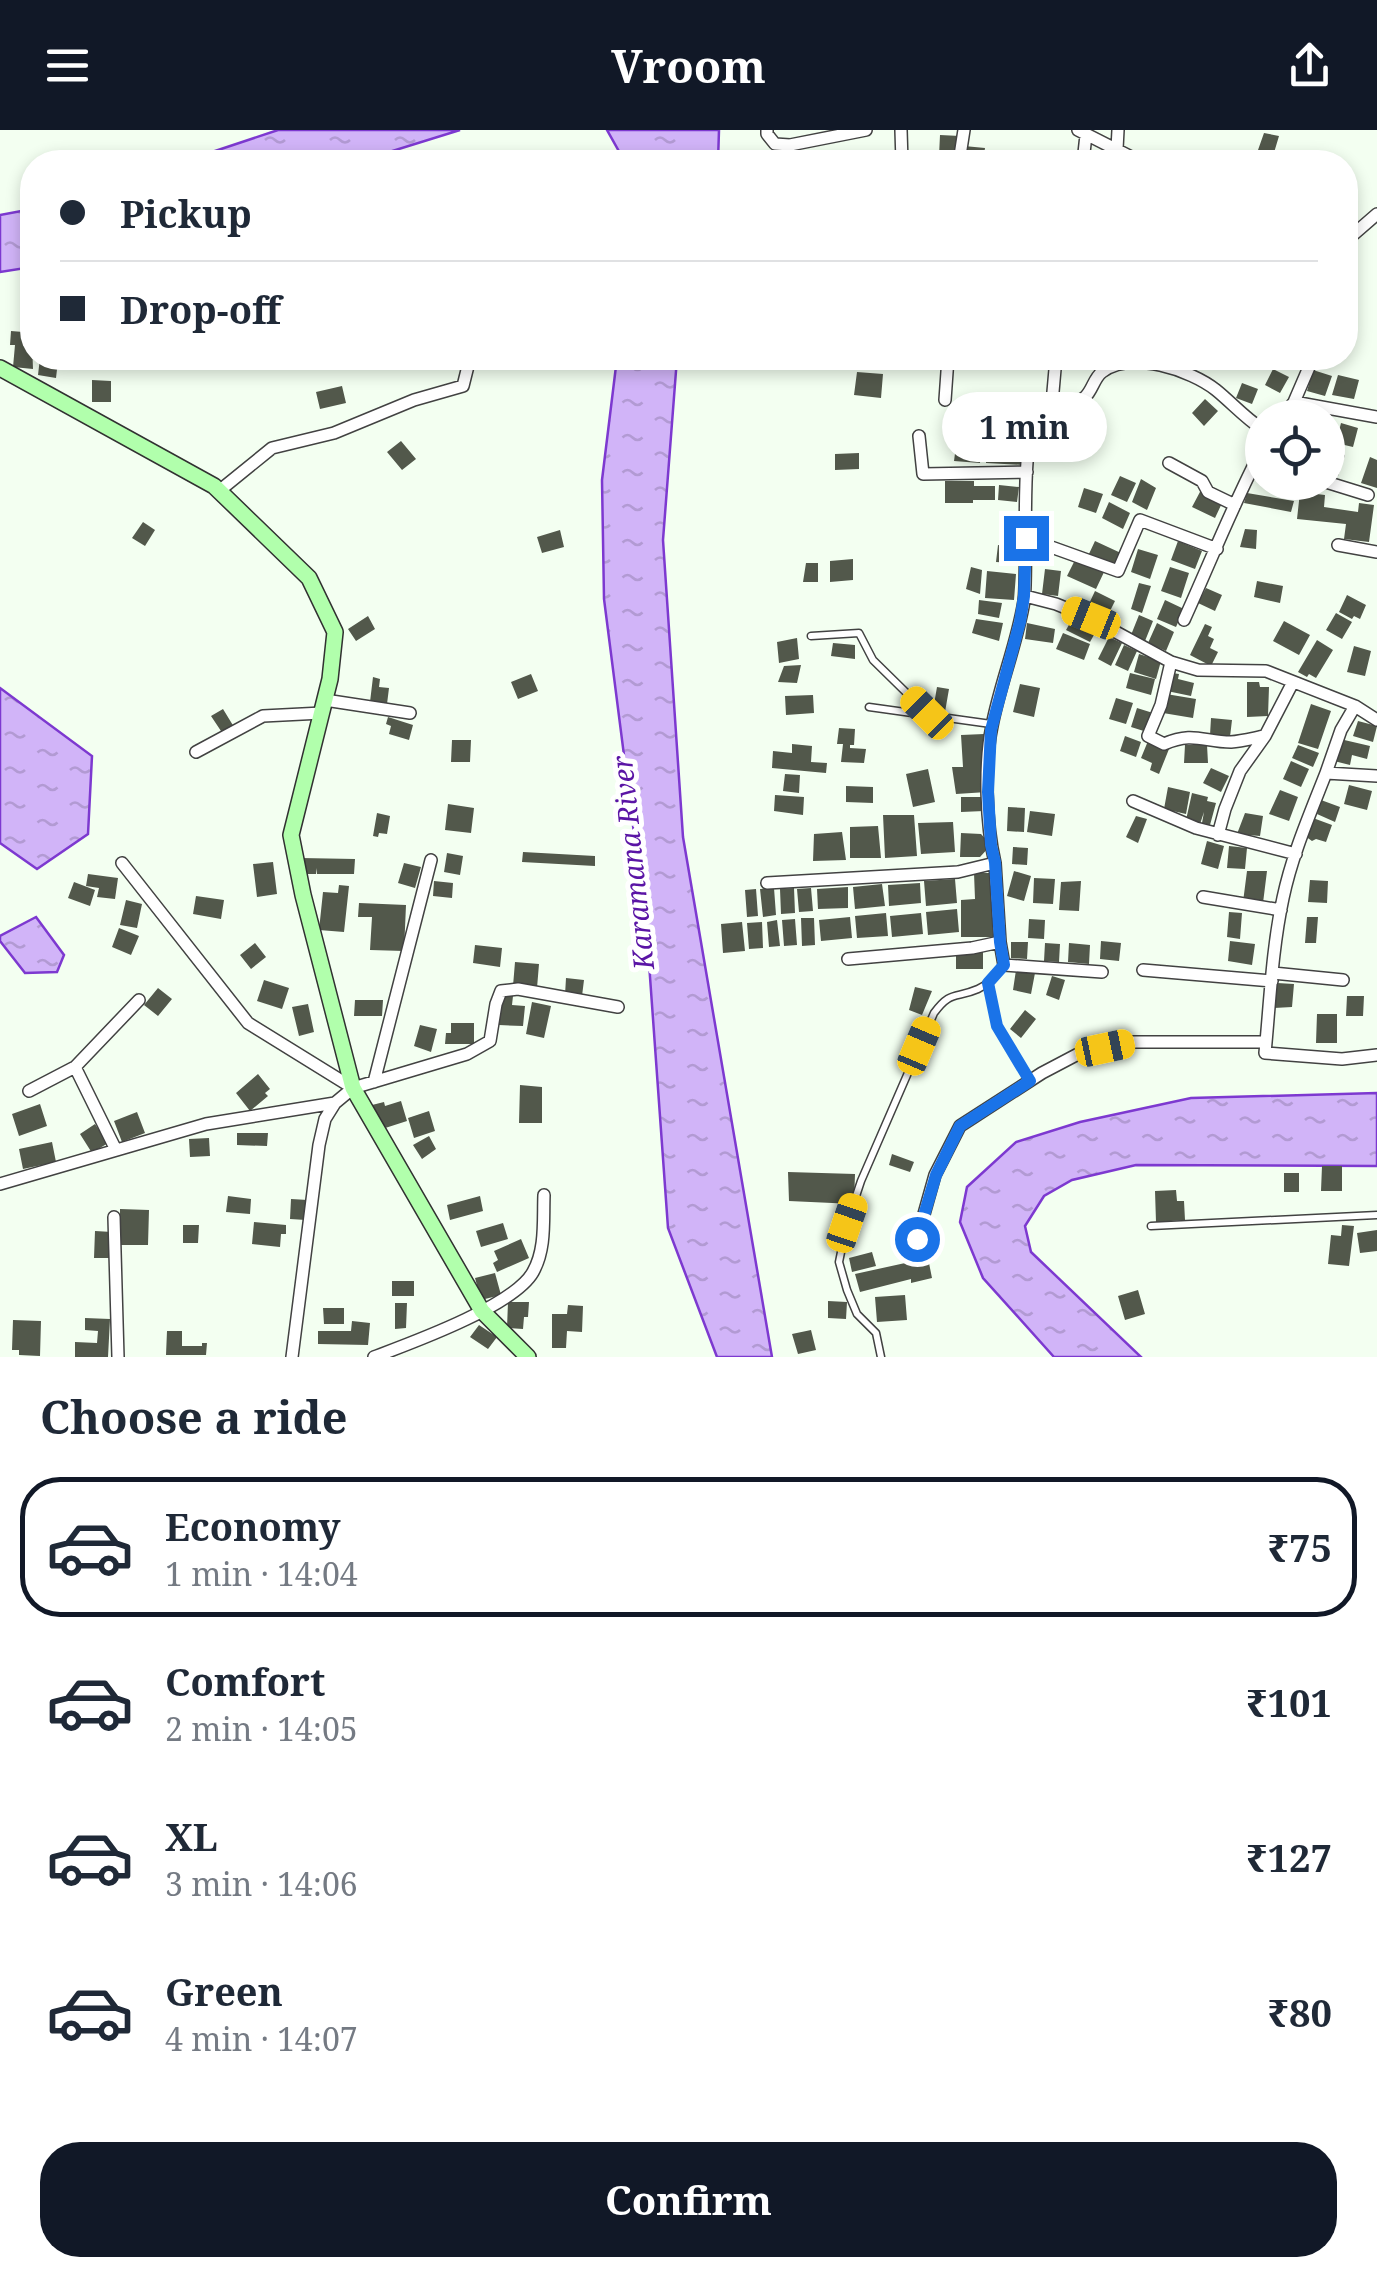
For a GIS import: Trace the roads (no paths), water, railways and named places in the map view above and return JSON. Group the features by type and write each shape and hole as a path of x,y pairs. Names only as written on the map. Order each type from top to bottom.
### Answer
{"main road":[{"path":"0,368 219,491 310,578 335,632 330,679 291,835 353,1088 482,1312 528,1357"}],"street":[{"path":"768,130 776,144 790,145 866,130"},
{"path":"1082,132 1118,149 1118,130"},
{"path":"1358,232 1377,214"},
{"path":"219,491 272,448 334,433 414,400 463,386 467,370"},
{"path":"945,400 947,370"},
{"path":"1052,403 1055,370"},
{"path":"1102,972 1004,965 988,792 992,724 1024,596 1031,424 1040,408 1084,398 1102,372 1109,370"},
{"path":"1174,370 1200,380 1245,416"},
{"path":"1295,400 1307,370"},
{"path":"1345,411 1377,417"},
{"path":"919,436 923,474 1027,472"},
{"path":"1169,464 1202,480 1208,492 1235,505"},
{"path":"1184,620 1245,484"},
{"path":"1345,488 1368,495"},
{"path":"1026,538 1118,571 1140,520 1217,549"},
{"path":"1338,545 1377,552"},
{"path":"1024,596 1100,622"},
{"path":"1114,631 1170,662 1198,670 1266,671 1356,706 1377,720"},
{"path":"1170,662 1161,705 1148,736 1164,744 1177,738 1229,742 1264,736"},
{"path":"1218,835 1240,771 1293,682"},
{"path":"196,752 263,716 323,706 410,712"},
{"path":"1356,706 1341,730 1296,854 1281,910 1265,1054 1342,1059 1377,1055"},
{"path":"1326,773 1377,776"},
{"path":"1133,800 1218,835 1296,854"},
{"path":"374,1082 431,860"},
{"path":"122,862 248,1023 353,1088"},
{"path":"767,883 958,872 995,862"},
{"path":"1203,897 1281,910"},
{"path":"848,958 972,948 1000,942"},
{"path":"1144,970 1343,980"},
{"path":"292,1357 319,1144 335,1103 353,1088 467,1054 490,1041 501,991 518,989 618,1008"},
{"path":"29,1091 75,1067 139,1000"},
{"path":"917,1239 936,1175 960,1126 1030,1081 1080,1053 1130,1042 1266,1042"},
{"path":"75,1067 116,1150"},
{"path":"0,1184 206,1124 335,1103"},
{"path":"374,1357 482,1312 532,1274 543,1246 544,1195"},
{"path":"114,1218 118,1357"}],"lane":[{"path":"811,636 859,633 873,660 927,713"},
{"path":"869,707 992,724"},
{"path":"880,1357 876,1334 857,1314 846,1290 840,1262 847,1223 861,1181 934,1013 944,1000 988,983 1004,965"},
{"path":"988,983 997,1026 1030,1081"},
{"path":"1151,1226 1377,1215"}],"water":[{"path":"278,130 460,130 396,150 218,150"},
{"path":"607,130 719,130 718,150 618,150"},
{"path":"20,211 20,269 0,272 0,215"},
{"path":"616,370 676,370 663,540 683,837 772,1357 717,1357 668,1228 647,935 604,599 602,480"},
{"path":"0,688 92,756 88,834 37,869 0,843"},
{"path":"36,917 64,955 57,972 25,973 0,941 0,936"},
{"path":"1377,1093 1377,1166 1136,1165 1072,1180 1044,1196 1025,1226 1031,1252 1141,1357 1054,1357 983,1278 960,1222 967,1187 1016,1142 1080,1122 1191,1098"}],"water label":[{"name":"Karamana River","path":"632,863"}]}
